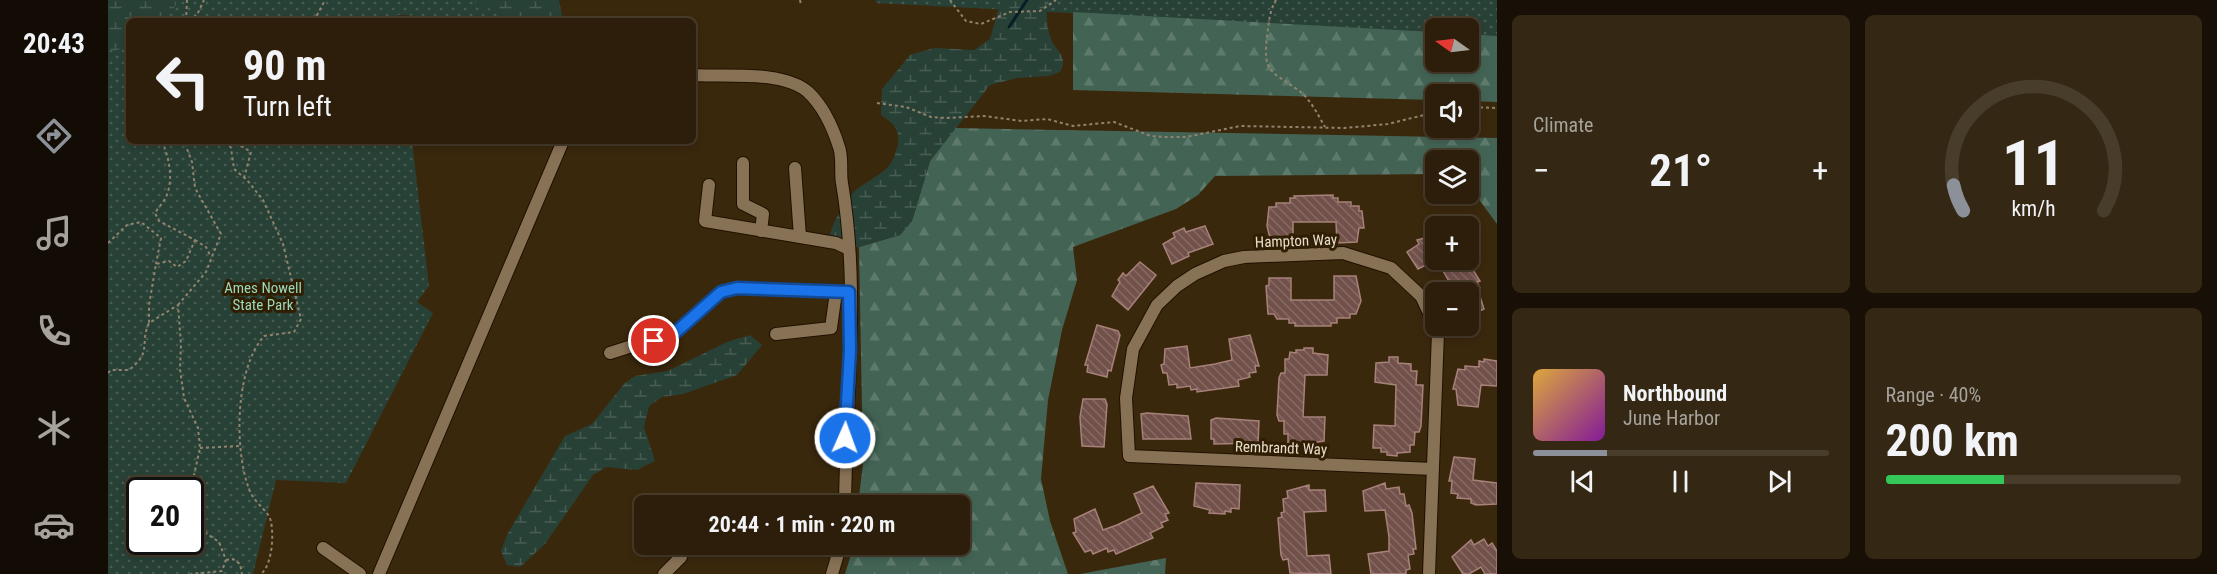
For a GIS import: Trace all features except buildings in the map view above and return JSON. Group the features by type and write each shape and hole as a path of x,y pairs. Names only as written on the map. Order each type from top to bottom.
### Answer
{"street":[{"path":"696,75 773,78 792,82 808,93 826,117 840,149 849,249 850,350 845,422 845,495"},
{"path":"379,574 562,144"},
{"path":"743,163 743,204 763,214 761,231"},
{"path":"795,168 800,237"},
{"path":"709,185 705,221 836,243 849,249"},
{"name":"Hampton Way","path":"1129,456 1126,398 1133,349 1157,304 1195,273 1224,261 1244,257 1343,253 1391,268 1421,296 1438,332 1429,574"},
{"path":"610,353 676,332 721,292 737,288 849,292"},
{"path":"776,334 831,328 836,292"},
{"name":"Rembrandt Way","path":"1129,456 1433,470"},
{"path":"323,548 360,574"},
{"path":"832,574 838,555"},
{"path":"664,574 681,557"}],"path":[{"path":"187,0 188,18"},
{"path":"192,18 204,0"},
{"path":"316,18 325,0"},
{"path":"800,0 801,5"},
{"path":"950,0 966,21 973,24 988,23 1004,15 1040,11 1056,0"},
{"path":"1275,0 1269,14 1264,51 1266,62 1282,82 1305,97 1325,127"},
{"path":"878,103 890,103 931,117 984,116 1022,121 1047,119 1073,126 1114,122 1150,136 1164,137 1186,137 1240,126 1301,129 1388,124 1425,115"},
{"path":"1479,107 1497,108"},
{"path":"163,144 168,156 170,180 166,198 155,213 159,221 206,247 211,258"},
{"path":"149,323 178,304 206,272 220,231 195,188 192,162 185,144"},
{"path":"228,144 234,169 263,200 283,244 301,319 294,332 264,336 254,347 242,390 241,467 255,504 266,511 271,522 271,550 267,569 261,574"},
{"path":"233,144 250,152 244,178"},
{"path":"108,243 127,225 141,222 161,238 149,305 149,323 145,333 145,353 140,362 129,370 111,370 108,373"},
{"path":"156,264 169,261 177,267 186,261 195,240"},
{"path":"178,304 180,369 184,398 198,428 200,448 194,477"},
{"path":"200,448 240,446"},
{"path":"190,574 222,571 226,560 219,542 204,532"},
{"path":"226,560 233,559 240,564 242,574"}],"green space":[{"name":"Ames Nowell State Park","path":"108,0 517,0 515,18 398,15 398,18 126,18 126,144 412,144 429,286 417,302 433,313 346,483 276,480 253,574 108,574"},
{"path":"108,0 177,0 175,7 158,18 126,18 126,47 114,51 108,48"},
{"path":"470,0 559,0 562,18 510,18"},
{"path":"876,0 1497,0 1497,36 1479,35 1479,18 1425,18 1425,31 876,3"},
{"path":"1001,0 1046,0 1049,34 1063,62 1060,72 1049,76 1017,78 990,85 930,161 912,221 900,235 841,252 828,241 838,215 854,192 889,166 897,150 898,138 895,127 881,115 882,89 910,55 934,48 974,50 990,39"},
{"path":"1073,12 1425,31 1425,72 1479,72 1479,35 1497,36 1497,102 1479,101 1479,84 1425,84 1425,100 1073,90"},
{"path":"955,128 1497,138 1497,224 1479,200 1479,150 1425,150 1425,174 1215,176 1198,195 1176,209 1073,247 1077,280 1062,330 1048,400 1041,479 1050,521 1068,574 845,574 851,555 970,555 970,495 859,495 863,464 859,247 900,235 912,221 930,161"},
{"path":"750,335 762,345 737,375 683,394 662,397 649,406 644,427 655,461 637,470 606,467 593,475 545,544 520,567 507,565 501,551 508,533 565,436 592,424 624,384 635,376 668,371 727,342"},
{"path":"1166,558 1165,574 1080,574"}],"waterway":[{"path":"1009,27 1027,0"}],"route":[{"path":"654,341 676,332 721,292 737,288 849,292 850,350 845,438"}]}
